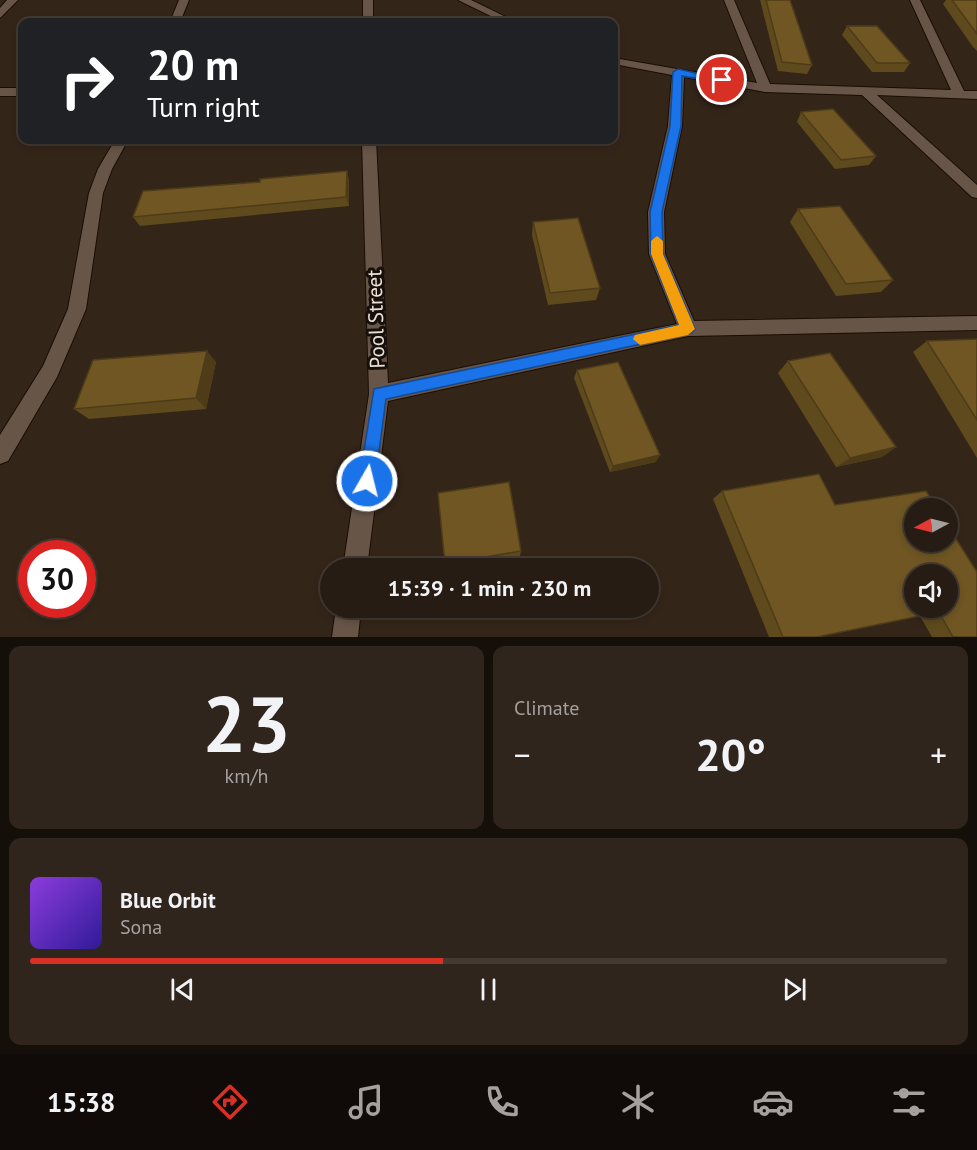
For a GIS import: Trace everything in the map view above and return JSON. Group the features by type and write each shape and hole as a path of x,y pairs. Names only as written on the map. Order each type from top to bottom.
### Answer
{"street":[{"path":"0,15 13,0"},
{"path":"177,18 184,0"},
{"path":"368,0 368,18"},
{"path":"464,0 502,18"},
{"path":"729,0 765,88"},
{"path":"915,0 960,96"},
{"path":"618,62 765,88 977,95"},
{"path":"678,72 675,126 656,212 657,254 688,329"},
{"path":"0,92 18,92"},
{"path":"866,92 977,193"},
{"path":"0,454 50,370 77,309 96,194 105,169 119,144"},
{"name":"Pool Street","path":"356,558 379,394 369,144"},
{"path":"379,394 688,329 977,323"},
{"path":"345,637 348,618"}],"building":[{"path":"766,0 790,0 812,65 782,62"},
{"path":"952,0 977,0 977,34"},
{"path":"847,26 877,26 910,63 877,63"},
{"path":"833,109 876,156 841,160 801,112"},
{"path":"347,171 346,197 133,217 143,191 260,182 260,179"},
{"path":"840,206 893,280 846,284 798,209"},
{"path":"578,218 600,288 550,293 533,222"},
{"path":"977,339 977,420 927,341"},
{"path":"207,351 196,398 74,409 93,360"},
{"path":"830,353 896,447 850,458 788,361"},
{"path":"618,362 660,455 613,466 577,370"},
{"path":"819,474 835,505 926,491 931,498 904,498 904,552 958,552 958,542 977,572 977,637 953,637 942,618 958,618 958,564 904,564 904,618 910,618 817,637 783,637 722,491"},
{"path":"509,482 521,551 480,558 444,558 438,493"}],"slow traffic":[{"path":"640,339 688,329 657,254 657,241"}],"route":[{"path":"367,481 379,394 688,329 657,254 656,212 667,174 675,126 678,72 722,80"}]}
